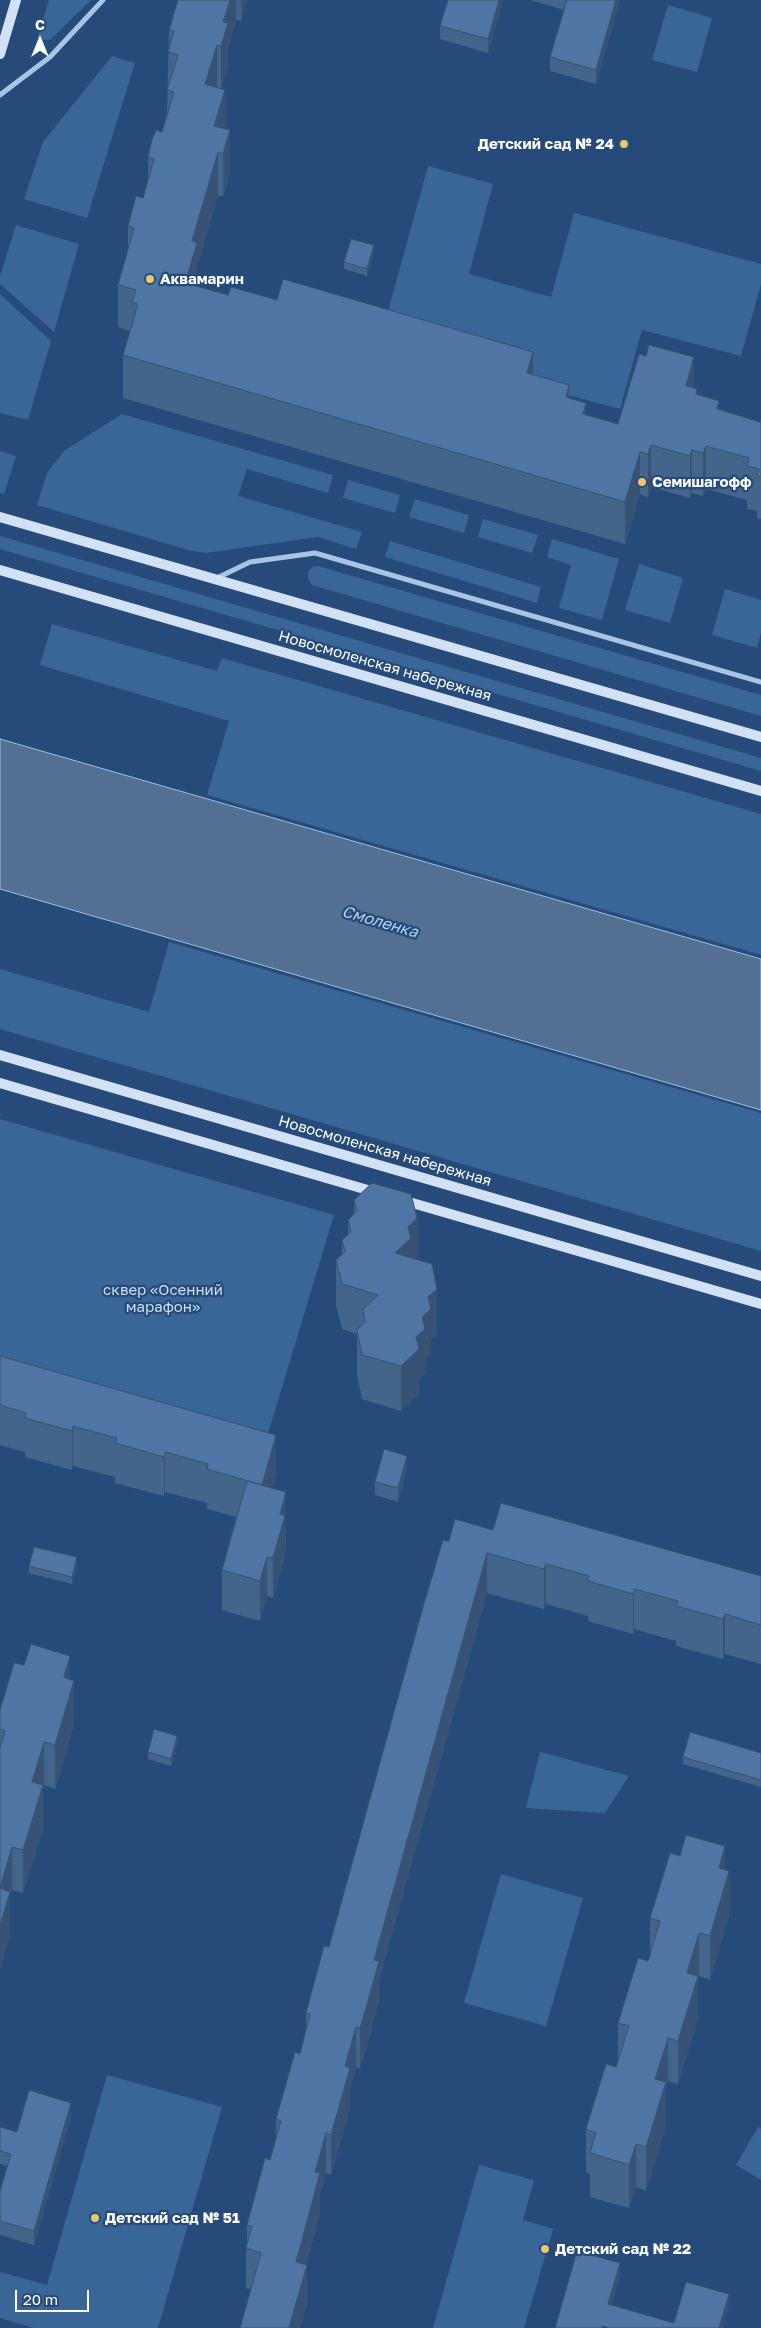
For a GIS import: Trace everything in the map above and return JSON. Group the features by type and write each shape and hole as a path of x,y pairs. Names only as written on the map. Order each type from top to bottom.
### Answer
{"street":[{"path":"0,54 16,0"},
{"path":"0,95 50,57 103,0"},
{"path":"0,517 761,737"},
{"path":"214,579 250,562 315,552 761,682"},
{"name":"Новосмоленская набережная","path":"0,570 761,791"},
{"name":"Новосмоленская набережная","path":"0,1055 761,1276"},
{"path":"0,1083 761,1304"}],"green space":[{"path":"49,0 91,0 50,40 37,39"},
{"path":"668,5 712,18 697,72 652,60"},
{"path":"112,56 135,63 87,218 24,199 43,142"},
{"path":"428,166 493,184 469,274 551,297 574,213 761,264 761,284 741,356 642,330 620,409 379,344"},
{"path":"16,225 79,244 54,332 0,284 0,276"},
{"path":"0,294 51,341 28,420 0,413"},
{"path":"122,414 333,475 328,493 247,469 238,496 362,532 356,549 318,537 206,553 188,550 37,505 47,473 64,451"},
{"path":"0,451 16,456 4,494 0,493"},
{"path":"348,480 400,495 395,513 343,498"},
{"path":"415,499 469,515 464,533 409,517"},
{"path":"483,519 538,535 532,553 478,537"},
{"path":"0,536 761,758 761,771 0,549"},
{"path":"552,539 619,559 602,620 559,608 571,565 547,557"},
{"path":"390,541 541,587 537,603 385,557"},
{"path":"639,564 683,578 670,623 625,610"},
{"path":"318,566 761,695 761,716 312,585 308,579 308,572 312,567"},
{"path":"725,589 761,600 761,633 757,648 712,635"},
{"path":"52,624 217,671 222,658 761,814 761,955 207,795 229,721 40,665"},
{"path":"169,942 761,1113 761,1251 0,1029 0,969 149,1012"},
{"name":"сквер «Осенний марафон»","path":"0,1119 334,1215 260,1460 0,1385"},
{"path":"540,1752 629,1776 605,1813 526,1808"},
{"path":"501,1874 583,1898 546,2026 464,2003"},
{"name":"Детский сад № 51","path":"107,2075 222,2107 158,2328 34,2328 0,2318 0,2272 47,2285"},
{"path":"758,2127 761,2129 761,2180 736,2165"},
{"path":"479,2165 534,2180 523,2220 553,2229 524,2328 433,2328"}],"water":[{"name":"Смоленка","path":"0,739 761,959 761,1110 0,889"}],"building":[{"path":"178,0 230,0 223,22 228,23 221,46 217,45 205,84 225,90 214,126 230,130 223,154 218,152 192,241 197,243 185,283 228,295 231,287 277,300 283,279 533,352 527,373 569,385 566,397 586,403 583,414 618,424 639,354 646,356 649,345 694,357 686,386 697,389 696,394 719,401 717,409 760,422 761,418 761,477 757,475 759,469 747,466 749,458 706,446 703,453 692,450 690,456 651,445 648,454 640,452 625,502 123,355 138,304 132,302 136,290 118,285 134,228 128,226 136,196 143,198 154,159 148,157 152,140 156,130 162,132 174,92 167,90 178,55 168,52 174,31 169,30"},
{"path":"448,0 499,0 488,39 440,26"},
{"path":"567,0 616,0 596,70 550,57"},
{"path":"351,239 374,245 367,269 344,262"},
{"path":"372,1183 411,1194 417,1218 408,1227 411,1238 395,1253 432,1264 437,1289 428,1297 431,1309 422,1317 425,1329 416,1337 419,1349 401,1366 362,1355 357,1330 365,1322 363,1310 378,1295 342,1284 336,1260 345,1252 342,1240 351,1232 348,1220 357,1211 354,1200"},
{"path":"0,1356 276,1435 262,1485 207,1469 208,1464 165,1452 164,1457 115,1443 117,1438 73,1426 72,1431 25,1418 26,1413 0,1405"},
{"path":"384,1449 407,1456 398,1488 375,1482"},
{"path":"247,1481 286,1492 280,1514 285,1516 273,1558 267,1557 260,1581 222,1570"},
{"path":"501,1503 761,1576 761,1625 725,1614 723,1619 676,1606 678,1601 634,1589 633,1594 588,1581 589,1576 546,1564 544,1569 487,1553 374,1960 379,1961 368,2001 360,2028 356,2027 345,2066 350,2068 331,2135 326,2133 315,2172 320,2173 296,2262 307,2265 289,2328 240,2328 261,2253 246,2248 252,2226 247,2225 265,2158 270,2160 281,2121 276,2119 295,2052 300,2054 310,2014 306,2013 324,1946 329,1947 443,1540 449,1541 455,1519 493,1530"},
{"path":"34,1547 77,1557 72,1577 29,1566"},
{"path":"31,1644 70,1656 64,1677 74,1681 55,1745 44,1742 32,1782 43,1785 23,1850 12,1847 0,1888 0,1747 5,1731 0,1729 0,1710 14,1663 24,1665"},
{"path":"154,1729 177,1736 171,1759 148,1752"},
{"path":"690,1732 761,1753 761,1780 683,1757"},
{"path":"686,1835 725,1846 719,1868 729,1871 710,1936 699,1933 687,1973 698,1976 678,2041 668,2038 655,2079 666,2082 646,2147 636,2144 629,2165 590,2153 596,2133 586,2129 606,2064 616,2067 629,2026 618,2023 638,1958 648,1961 660,1921 650,1918 670,1853 680,1856"},
{"path":"0,1888 10,1892 0,1926"},
{"path":"29,2090 71,2103 34,2231 0,2221 0,2191 11,2154 0,2151 0,2127 17,2132"},
{"path":"577,2251 620,2263 608,2304 674,2323 686,2282 729,2294 719,2328 609,2328 602,2326 602,2328 555,2328"}],"place":[{"name":"Детский сад № 24","path":"624,144"},
{"name":"Аквамарин","path":"150,279"},
{"name":"Семишагофф","path":"642,482"},
{"name":"Детский сад № 51","path":"95,2218"},
{"name":"Детский сад № 22","path":"545,2249"}]}
